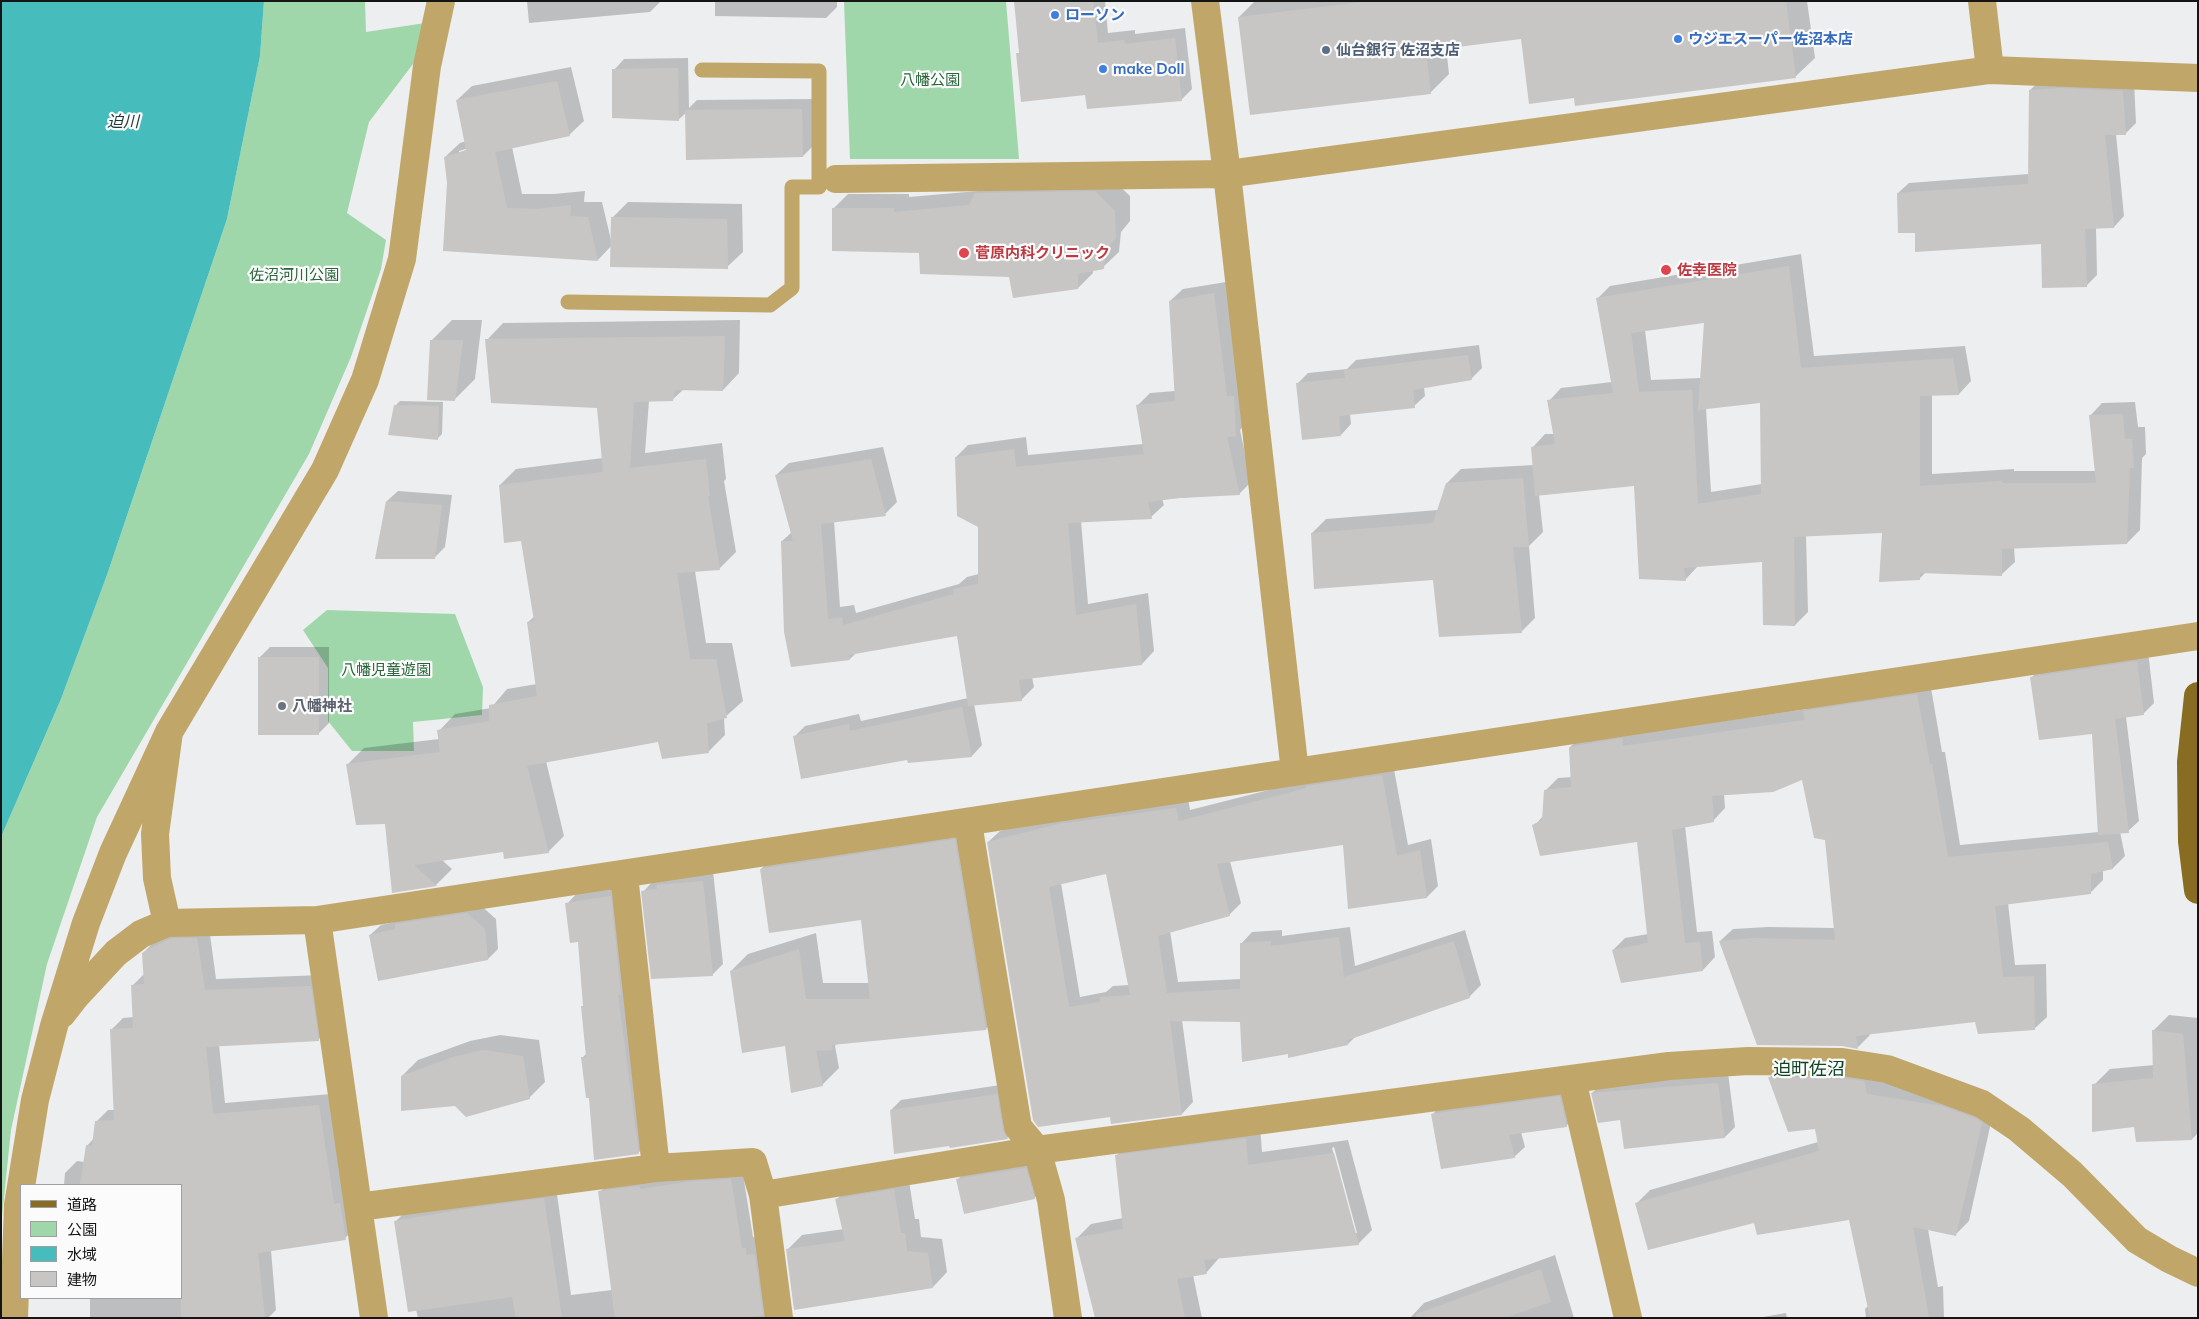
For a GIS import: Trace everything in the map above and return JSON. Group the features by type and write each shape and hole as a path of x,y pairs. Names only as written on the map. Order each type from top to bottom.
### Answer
{"main road":[{"path":"2198,696 2191,762 2192,841 2198,890"}],"street":[{"path":"22,1184 35,1100 54,1026 86,923 112,853 169,732 324,470 365,380 402,259 410,210 427,66 441,1"},
{"path":"1205,1 1227,174 1295,772"},
{"path":"1982,1 1990,70"},
{"path":"828,179 1227,174 1990,70 2198,78"},
{"path":"54,1026 76,996 116,953 141,934 168,923 317,920 2198,636"},
{"path":"168,923 157,878 155,834 169,732"},
{"path":"968,823 1018,1127 1037,1150 1051,1200 1068,1318"},
{"path":"624,875 656,1168"},
{"path":"317,920 374,1318"},
{"path":"763,1195 1037,1150 1669,1066 1748,1061 1842,1062 1887,1069 1982,1104 2020,1128 2072,1174 2137,1240 2198,1273"},
{"path":"1572,1080 1628,1318"},
{"path":"358,1207 656,1168 753,1162 763,1195 779,1318"},
{"path":"14,1318 20,1194"}],"lane":[{"path":"568,302 770,305 792,288 792,187 820,187 828,179 820,71 702,70"}],"green space":[{"name":"佐沼河川公園","path":"264,1 365,1 366,32 425,23 416,60 369,122 347,213 386,240 381,269 351,357 309,454 97,817 47,964 11,1130 1,1226 1,837 61,699 107,575 227,219 260,56"},
{"name":"八幡公園","path":"844,1 1006,1 1019,159 850,159"},
{"name":"八幡児童遊園","path":"327,610 455,614 483,687 482,715 413,722 414,751 352,751 328,721 328,668 303,630"}],"water":[{"name":"迫川","path":"1,1 264,1 260,56 227,219 107,575 61,699 1,837"}],"building":[{"path":"1014,1 1093,1 1098,43 1124,40 1125,44 1175,38 1182,101 1087,109 1085,95 1021,102 1016,53 1019,53"},
{"path":"1371,1 1786,1 1796,78 1575,106 1574,98 1529,104 1521,39 1426,51 1431,94 1250,115 1238,17"},
{"path":"678,68 679,121 612,118 612,69"},
{"path":"557,81 570,136 495,152 507,208 539,209 571,205 570,216 588,217 598,261 443,251 447,183 444,157 466,150 456,100"},
{"path":"2060,88 2123,91 2126,135 2105,135 2114,228 2085,229 2087,287 2042,288 2041,244 1915,252 1915,233 1898,233 1897,193 2028,184 2029,90"},
{"path":"802,109 803,157 686,160 685,110"},
{"path":"1095,191 1115,211 1116,238 1106,249 1104,269 1078,274 1078,289 1013,298 1009,277 920,274 919,253 832,251 832,208 894,208 894,212 969,205 975,193"},
{"path":"611,217 727,219 728,269 610,267"},
{"path":"1789,266 1801,368 1953,358 1959,395 1920,396 1920,486 2002,481 2002,483 2096,483 2089,415 2123,414 2125,439 2132,439 2134,468 2130,468 2127,544 2002,549 2002,576 1920,573 1920,580 1879,582 1882,533 1794,537 1795,626 1763,625 1762,562 1684,568 1686,581 1639,579 1634,486 1535,496 1531,447 1555,444 1547,400 1613,393 1596,298","holes":["1704,323 1698,410 1760,403 1761,494 1698,504 1692,390 1639,392 1631,333"]},
{"path":"1214,293 1227,396 1234,396 1236,436 1227,437 1240,495 1180,498 1148,502 1152,519 1068,523 1076,615 1136,604 1142,665 1019,680 1022,701 968,706 957,636 849,655 850,660 791,667 784,632 781,541 793,541 775,475 871,459 886,516 821,524 828,619 842,617 843,625 954,594 953,589 978,584 978,527 957,516 955,457 1014,449 1016,467 1144,454 1136,405 1175,401 1169,301"},
{"path":"725,336 723,391 675,390 673,401 634,402 630,468 706,459 710,496 708,496 720,570 677,573 690,659 716,659 727,718 707,723 709,753 662,759 658,742 527,766 549,853 504,859 503,852 414,865 437,886 392,893 385,824 356,825 346,764 440,752 437,730 489,721 489,705 537,696 527,622 534,621 521,541 504,543 499,485 603,472 597,408 491,403 485,339"},
{"path":"430,340 463,340 455,401 427,400"},
{"path":"1468,355 1472,380 1413,390 1415,408 1339,416 1341,436 1302,440 1296,383 1345,378 1344,370"},
{"path":"394,405 439,406 438,440 388,435"},
{"path":"1523,478 1529,547 1513,547 1522,633 1439,637 1433,580 1314,589 1311,533 1433,523 1446,483"},
{"path":"386,501 442,505 435,559 375,559"},
{"path":"258,657 319,657 319,735 258,735"},
{"path":"2137,661 2144,715 2115,719 2129,833 2098,835 2092,734 2039,740 2030,677"},
{"path":"1917,694 1930,764 1932,764 1948,857 2108,842 2113,869 2091,874 2091,894 1995,906 2003,977 2034,976 2035,1030 1978,1034 1975,1022 1856,1036 1858,1049 1842,1046 1757,1045 1719,941 1755,938 1835,940 1825,840 1814,838 1802,780 1773,792 1712,796 1714,822 1672,830 1685,943 1700,942 1703,971 1621,983 1612,950 1648,943 1637,842 1540,856 1532,825 1542,820 1544,790 1571,787 1569,747 1622,738 1623,746 1805,720 1803,711"},
{"path":"962,707 972,757 908,763 907,760 801,779 793,736 849,724 850,731"},
{"path":"1382,775 1397,856 1420,850 1427,898 1348,909 1343,845 1217,864 1230,916 1158,936 1167,993 1240,989 1240,943 1271,941 1271,946 1339,937 1344,977 1454,941 1470,998 1348,1040 1348,1045 1288,1058 1288,1054 1242,1062 1240,1022 1170,1021 1182,1115 1111,1124 1110,1117 1038,1127 1033,1120 987,842 1059,824 1176,808 1179,821 1307,788 1306,786","holes":["1106,874 1130,995 1100,997 1100,1002 1069,1007 1049,887"]},
{"path":"955,839 986,1030 832,1045 833,1050 816,1051 823,1086 791,1093 785,1046 742,1053 730,971 799,949 806,999 870,999 861,920 769,933 760,869"},
{"path":"703,881 713,976 651,979 641,891 657,889 657,885"},
{"path":"611,896 621,995 618,995 639,1154 594,1160 589,1098 586,1098 581,1057 586,1057 578,942 570,943 565,903"},
{"path":"467,913 485,929 488,960 378,981 369,935 395,929 395,924"},
{"path":"197,938 205,990 311,986 319,1041 206,1047 213,1114 319,1105 334,1204 340,1203 346,1240 258,1253 265,1318 181,1318 182,1184 80,1184 86,1145 92,1146 95,1121 114,1120 110,1029 133,1028 131,985 144,984 142,953 167,940"},
{"path":"2152,1030 2183,1034 2192,1140 2136,1142 2134,1127 2092,1132 2092,1084 2153,1078"},
{"path":"484,1050 523,1056 530,1099 466,1117 455,1106 401,1111 401,1076 453,1057"},
{"path":"1768,1077 1841,1078 1864,1081 1867,1094 1942,1106 1975,1118 1982,1123 1956,1236 1913,1227 1929,1318 1870,1318 1849,1220 1757,1235 1754,1223 1648,1250 1635,1203 1819,1151 1815,1129 1788,1132"},
{"path":"1718,1083 1725,1138 1624,1149 1620,1120 1598,1123 1591,1093"},
{"path":"997,1094 1003,1130 1008,1139 894,1154 890,1110"},
{"path":"1560,1096 1567,1127 1509,1135 1515,1158 1441,1169 1431,1114"},
{"path":"1246,1138 1248,1165 1334,1153 1359,1245 1204,1260 1207,1274 1177,1279 1185,1318 1095,1318 1075,1238 1123,1229 1115,1155"},
{"path":"1026,1168 1035,1199 964,1214 956,1179"},
{"path":"731,1179 742,1248 746,1248 746,1255 755,1254 763,1315 744,1318 615,1318 598,1191 640,1186 640,1189 694,1181"},
{"path":"894,1189 901,1233 905,1233 907,1251 928,1253 933,1288 794,1310 786,1249 845,1241 835,1199"},
{"path":"544,1198 562,1318 516,1318 512,1297 408,1312 394,1221"},
{"path":"1541,1269 1551,1302 1504,1318 1416,1318 1416,1314"}],"place":[{"name":"ローソン","path":"1055,15"},
{"name":"ウジエスーパー佐沼本店","path":"1678,39"},
{"name":"仙台銀行 佐沼支店","path":"1326,50"},
{"name":"make Doll","path":"1103,69"},
{"name":"菅原内科クリニック","path":"964,253"},
{"name":"佐幸医院","path":"1666,270"},
{"name":"八幡神社","path":"282,706"}],"district":[{"name":"迫町佐沼","path":"1809,1070"}]}
